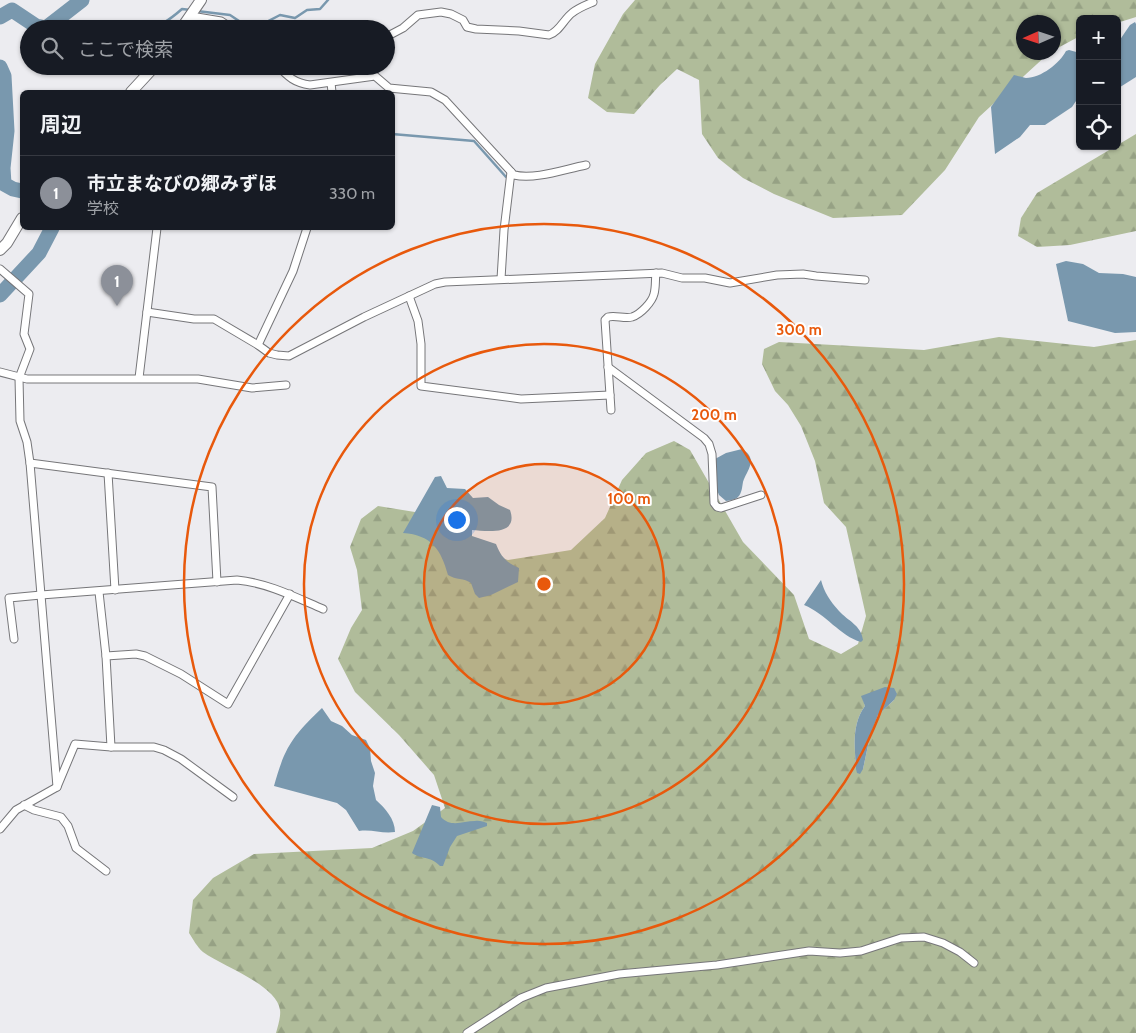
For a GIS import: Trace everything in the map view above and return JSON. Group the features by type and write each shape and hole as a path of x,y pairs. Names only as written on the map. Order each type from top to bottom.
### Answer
{"main road":[{"path":"188,20 199,3"},
{"path":"133,90 147,75"},
{"path":"0,250 7,243 20,221"}],"street":[{"path":"395,32 418,16 441,12 457,17 463,20 467,26 476,29 519,31 549,35 553,34 577,9 593,2"},
{"path":"191,16 215,20"},
{"path":"286,75 292,81 310,85 375,76 389,88 431,92 445,100 514,175 535,176 586,165"},
{"path":"331,83 332,90"},
{"path":"501,279 504,230 511,172"},
{"path":"139,378 157,230"},
{"path":"258,345 293,271 306,230"},
{"path":"3,272 29,294 24,334 30,349 19,378 20,421 27,442 30,463 57,787"},
{"path":"610,410 605,320 612,316 630,317 640,312 650,301 654,293 656,273"},
{"path":"147,312 214,320 269,353 289,356 435,284 445,282 656,273 682,278 705,278 730,283 777,275 803,274 865,280"},
{"path":"410,296 418,321 421,344 421,386 521,399 610,395"},
{"path":"608,367 704,438 709,444 712,454 714,503 717,507 721,508 761,495"},
{"path":"0,372 19,378 198,379 252,388 286,385"},
{"path":"30,463 212,487 217,582"},
{"path":"108,473 115,590"},
{"path":"14,639 9,598 238,580 254,581 323,609"},
{"path":"99,592 106,656 111,747"},
{"path":"106,656 136,654 145,656 181,674 228,704 290,594"},
{"path":"0,829 16,810 57,787 75,744 111,747 154,747 164,750 233,797"},
{"path":"24,805 34,810 61,817 68,826 76,848 106,872"},
{"path":"467,1033 521,998 546,988 618,974 716,965 809,951 840,953 861,951 901,938 924,937 943,943 960,952 974,963"}],"green space":[{"path":"635,0 1136,0 1136,17 1121,22 1121,15 1076,15 1076,38 1061,46 1061,15 1016,15 1016,60 1041,60 979,117 945,170 902,215 833,218 774,194 743,178 718,158 702,134 699,80 677,69 634,114 607,112 588,98 595,64 623,14"},
{"path":"1136,134 1136,231 1070,245 1037,247 1018,236 1021,218 1037,193 1109,150 1121,150 1121,143"},
{"path":"999,337 1094,347 1136,340 1136,1033 276,1033 280,1018 277,1001 259,984 203,952 189,933 193,900 213,878 254,854 372,848 413,831 445,808 434,775 399,735 355,692 338,659 351,628 362,610 357,570 350,547 361,519 378,506 421,513 474,549 508,560 571,550 605,518 622,480 646,453 674,441 690,450 743,542 794,595 809,639 841,654 858,644 866,616 846,527 824,503 815,461 801,426 788,405 775,391 762,364 764,349 779,342 924,350","holes":["862,696 894,700 878,715 870,736 863,769 856,769 856,729 865,706"]}],"water":[{"path":"1135,22 1136,24 1136,77 1121,86 1121,38 1130,25"},
{"path":"1066,51 1076,52 1076,101 1072,107 1045,125 1030,125 1020,137 995,154 991,107 1014,75 1026,78 1044,73 1061,60"},
{"path":"1066,261 1083,264 1099,273 1123,274 1136,277 1136,332 1115,333 1068,321 1056,264"},
{"path":"742,449 750,457 750,465 742,490 737,498 726,501 719,495 717,490 715,459 726,453"},
{"path":"441,476 447,488 465,489 473,498 488,497 510,510 512,518 506,528 493,531 472,530 472,536 496,544 504,559 519,568 518,582 491,595 479,598 475,594 471,583 448,575 442,558 434,545 421,537 403,533 435,477"},
{"path":"821,580 833,604 860,631 863,640 861,642 846,635 804,605"},
{"path":"885,687 894,688 897,694 894,700 878,715 870,736 863,769 860,774 857,773 856,769 855,745 858,721 865,706 861,696"},
{"path":"322,708 331,721 342,726 352,735 366,740 370,748 371,761 375,773 373,786 376,800 391,818 395,832 359,831 346,810 337,803 274,786 282,761 291,742"},
{"path":"432,805 440,807 441,817 449,822 478,821 487,823 487,826 457,836 450,847 443,866 412,853"}],"waterway":[{"path":"56,20 82,0"},
{"path":"270,20 280,15 295,18 307,10 320,9 328,0"},
{"path":"168,20 182,9 191,10"},
{"path":"0,17 12,10 27,20"},
{"path":"197,11 230,15 238,20"},
{"path":"63,13 65,20"},
{"path":"0,67 4,76 7,131 3,168 4,184 20,191"},
{"path":"395,134 474,141 506,177"},
{"path":"0,295 39,253 51,230"}],"place":[{"name":"市立まなびの郷みずほ","path":"117,306"}]}
